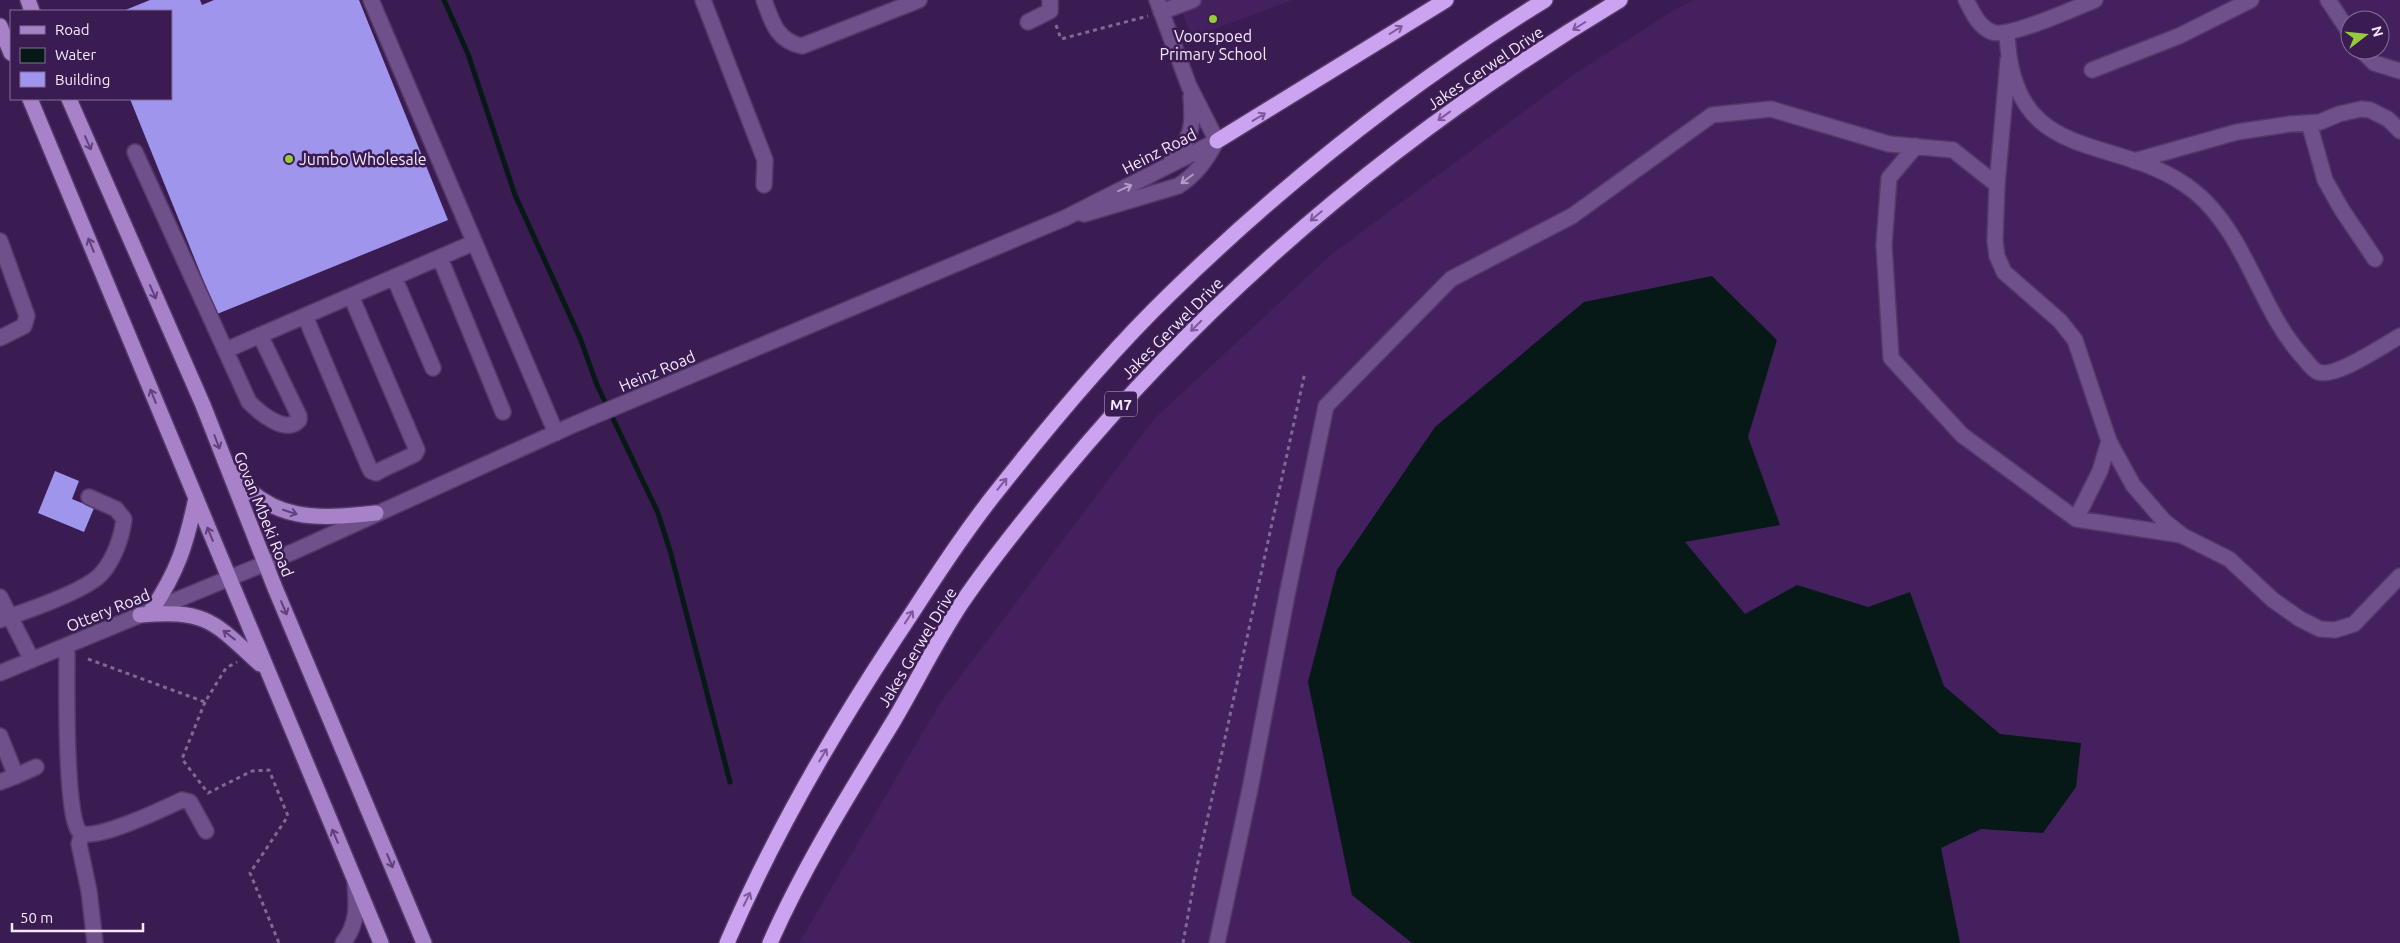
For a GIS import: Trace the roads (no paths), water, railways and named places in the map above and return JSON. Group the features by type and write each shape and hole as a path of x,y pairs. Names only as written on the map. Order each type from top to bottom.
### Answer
{"highway":[{"path":"1217,141 1446,0"},
{"name":"Jakes Gerwel Drive","path":"727,943 797,798 868,680 930,586 999,488 1083,388 1169,295 1264,208 1354,134 1413,89 1501,27 1545,0"},
{"name":"Jakes Gerwel Drive","path":"770,943 832,823 961,604 1028,514 1108,418 1197,324 1282,245 1375,167 1526,58 1620,0"}],"main road":[{"path":"0,26 10,51"},
{"path":"30,100 265,668 381,943"},
{"name":"Govan Mbeki Road","path":"69,100 203,405 265,563 424,943"},
{"path":"225,462 240,482 256,496 286,511 304,517 323,518 376,514"},
{"path":"146,613 174,575 188,537 196,498"},
{"path":"146,613 194,615 207,620 242,645 265,668"}],"street":[{"path":"371,0 473,243 556,433"},
{"path":"703,0 765,160 764,185"},
{"path":"764,0 775,30 789,42 802,46 919,0"},
{"path":"1193,0 1159,6 1189,86 1217,141"},
{"path":"1966,0 1978,23 1995,34 2007,33 2095,0"},
{"path":"2092,70 2171,39 2252,0"},
{"path":"2328,0 2340,19"},
{"path":"1028,22 1050,5"},
{"path":"2007,33 2008,60 1997,185 1995,241 1998,256 2004,272 2060,321 2075,340 2109,441 2133,485 2164,521 2182,536 2229,559 2273,600 2300,619 2320,629 2335,630 2354,624 2400,576"},
{"path":"2008,60 2013,81 2021,98 2045,124 2089,148 2153,168 2177,180 2213,209 2236,245 2292,344 2313,368 2324,373 2340,369 2400,336"},
{"path":"2372,60 2392,70 2400,71"},
{"path":"1167,167 1185,146 1193,127 1189,86"},
{"path":"1217,943 1250,789 1326,406 1451,279 1572,216 1712,115 1771,109 1889,144 1953,150 1997,185"},
{"path":"2134,162 2237,132 2309,123 2361,109 2388,119 2400,131"},
{"path":"2309,123 2325,180 2375,259"},
{"name":"Heinz Road","path":"265,563 575,424 1065,218 1217,141"},
{"name":"Heinz Road","path":"1065,218 1103,210 1178,186 1191,178 1200,168 1217,141"},
{"path":"1916,146 1888,178 1884,245 1891,358 1962,435 2076,519 2182,536"},
{"path":"135,152 249,402 262,414 286,426 293,425 299,420 299,416 260,335"},
{"path":"0,241 26,316 26,322 20,328 0,338"},
{"path":"226,350 473,243"},
{"path":"440,258 503,412"},
{"path":"394,277 433,368"},
{"path":"305,316 368,465 372,471 382,470 415,454 417,450 351,296"},
{"path":"2076,519 2100,471 2109,441"},
{"path":"5,618 83,587 101,574 111,561 124,519 116,509 90,497"},
{"name":"Ottery Road","path":"0,673 265,563"},
{"path":"0,598 5,618 32,660"},
{"path":"67,645 70,789 74,824 82,834 92,835 136,821 182,800 190,802 206,831"},
{"path":"0,736 16,776"},
{"path":"0,782 36,767"},
{"path":"82,834 79,844 89,891 95,943"},
{"path":"343,943 353,926 357,910 354,880"}],"water":[{"path":"1712,276 1777,340 1748,437 1780,525 1685,542 1745,614 1797,585 1868,607 1910,592 1944,686 2000,734 2081,743 2076,787 2043,833 1981,829 1941,848 1960,943 1412,943 1352,895 1308,682 1337,570 1435,427 1584,302"}],"waterway":[{"path":"444,0 468,54 515,195 580,338 597,385 658,513 671,554 730,782"}],"place":[{"name":"Voorspoed Primary School","path":"1213,19"},
{"name":"Jumbo Wholesale","path":"289,159"}]}
